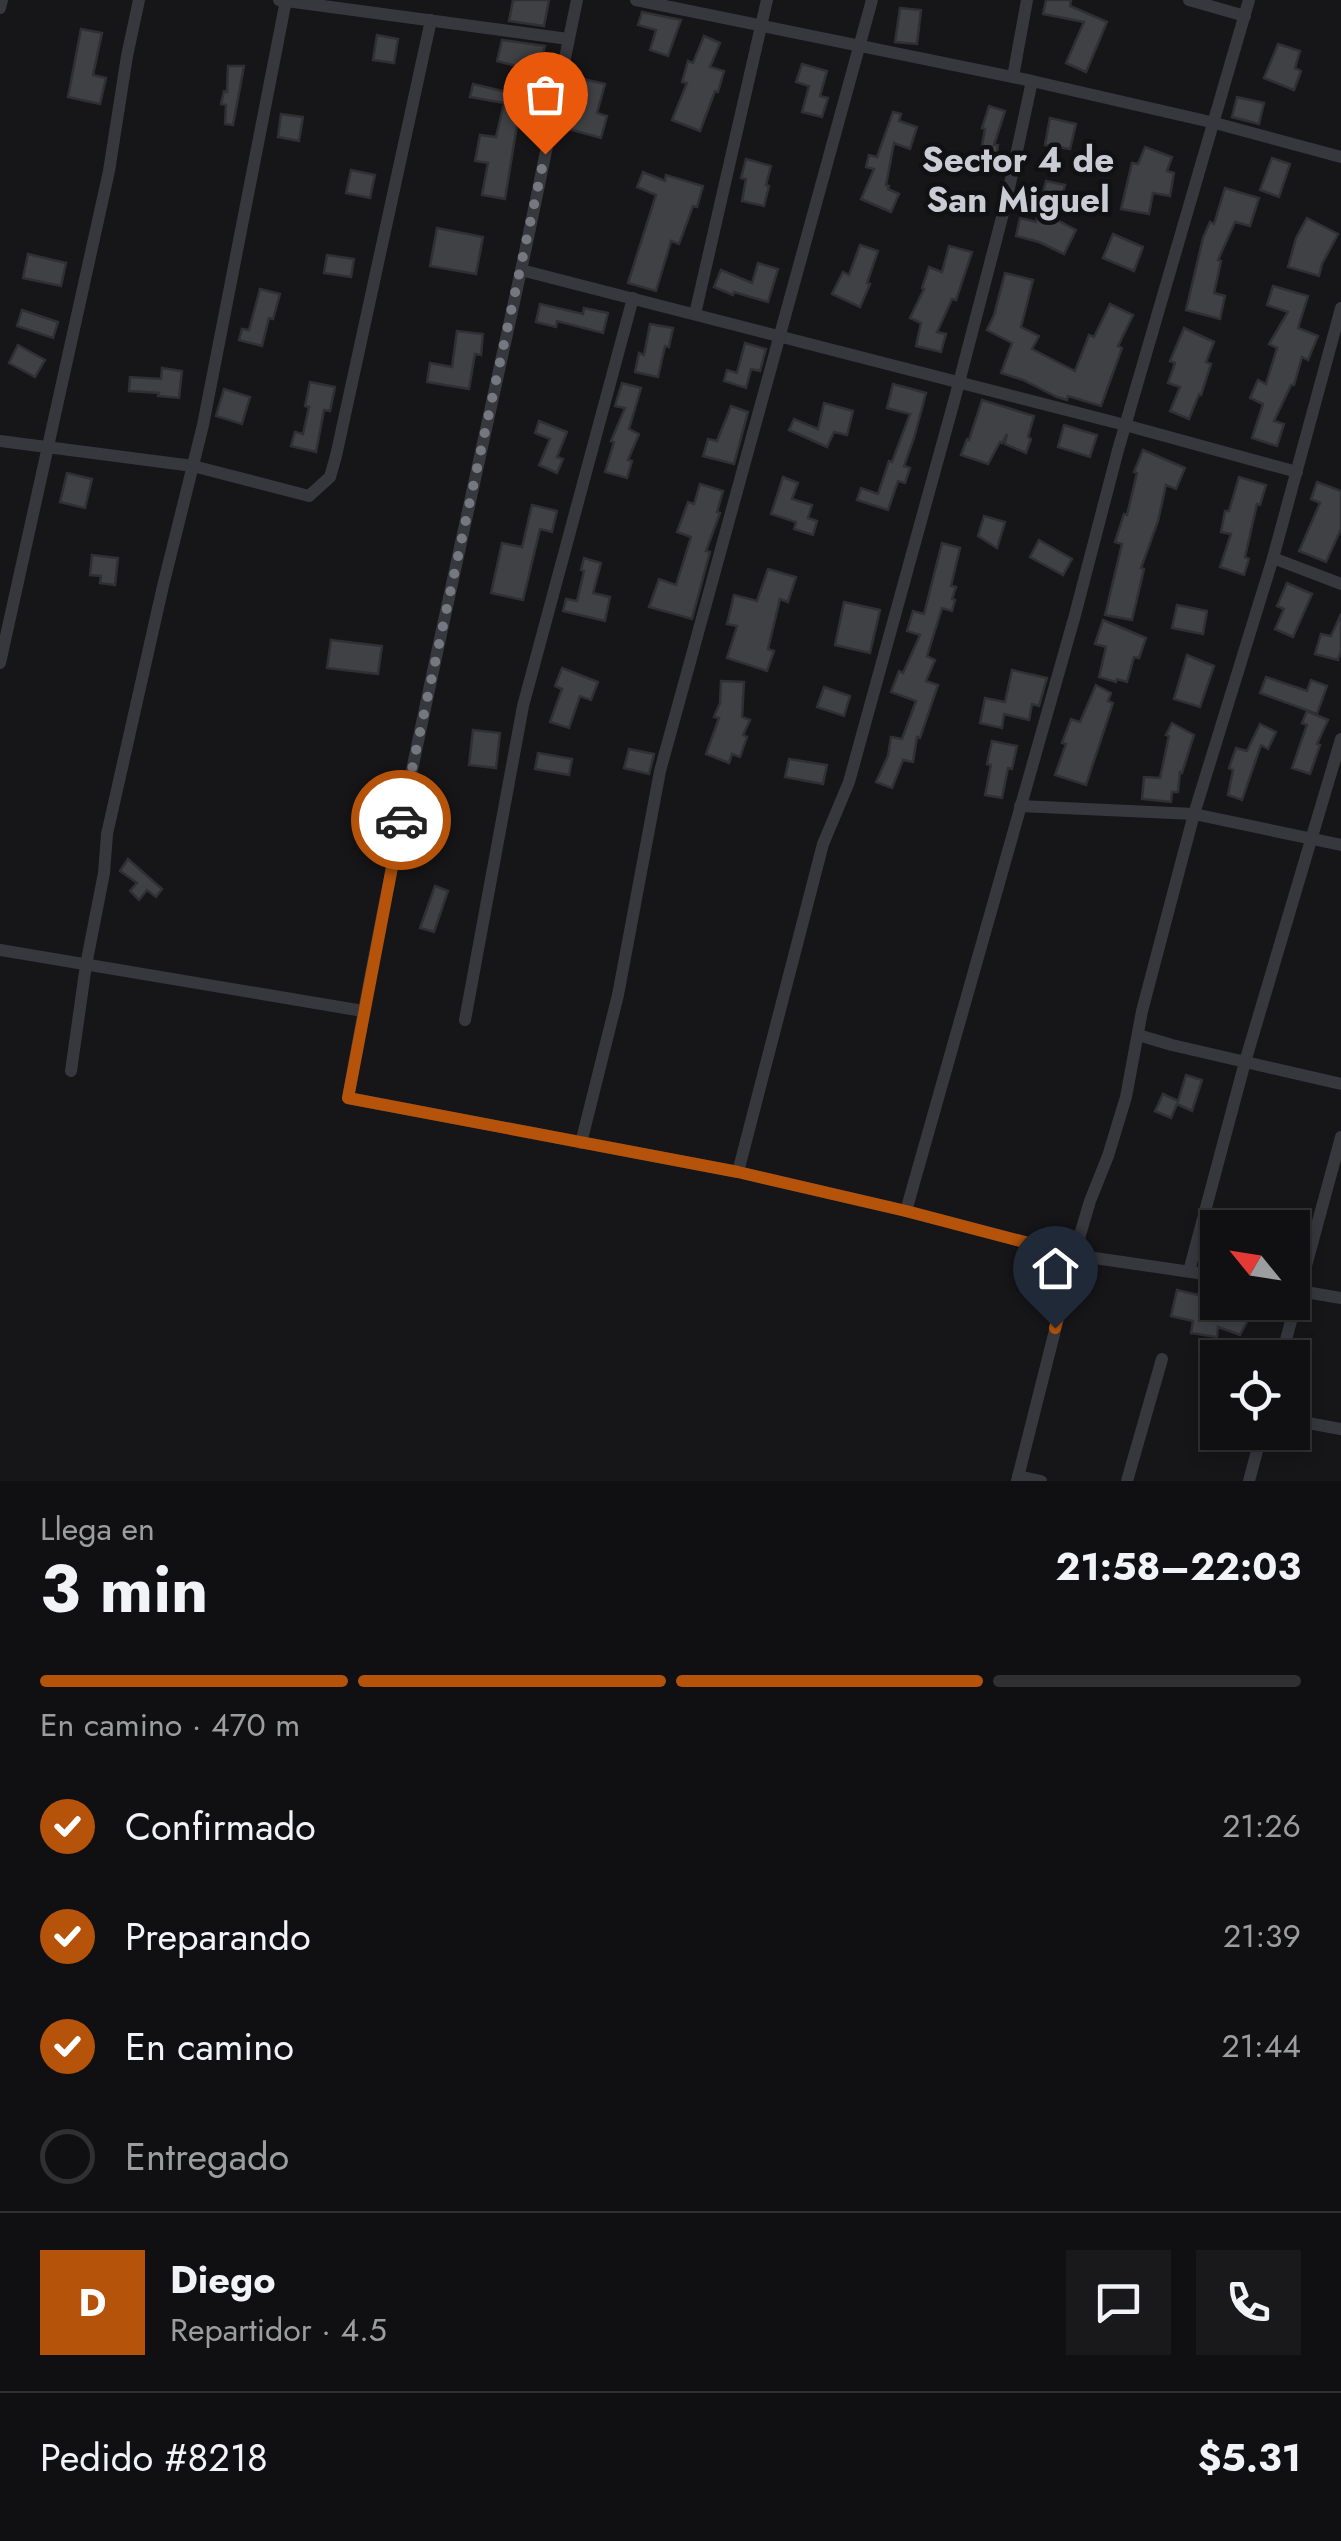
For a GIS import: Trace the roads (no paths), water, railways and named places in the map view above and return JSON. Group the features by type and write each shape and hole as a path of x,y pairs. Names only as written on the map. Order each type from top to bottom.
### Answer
{"street":[{"path":"0,8 2,0"},
{"path":"0,663 109,171 139,0"},
{"path":"71,1071 108,834 203,425 283,0 568,39"},
{"path":"576,0 406,795 348,1098 738,1172 1074,1255 1200,1273"},
{"path":"636,0 1032,81 1341,157"},
{"path":"695,314 766,0"},
{"path":"582,1142 618,995 660,770 872,0"},
{"path":"1012,78 1026,0"},
{"path":"1189,0 1245,16"},
{"path":"906,1211 1076,615 1125,425 1249,0"},
{"path":"0,440 193,466 309,496 330,477 430,20"},
{"path":"738,1172 824,844 849,782 959,382 1006,202 1032,81"},
{"path":"521,270 1297,472"},
{"path":"465,1020 523,706 634,298"},
{"path":"1041,1481 1017,1479 1074,1255 1122,1112 1142,1011 1194,814 1273,558 1341,308"},
{"path":"1273,558 1341,584"},
{"path":"1189,1271 1245,1062 1341,740"},
{"path":"1020,806 1194,814 1341,845"},
{"path":"0,950 363,1012"},
{"path":"1138,1036 1341,1084"},
{"path":"1310,1241 1341,1137"},
{"path":"1310,1293 1341,1298"},
{"path":"1127,1481 1162,1360"},
{"path":"1310,1423 1341,1429"},
{"path":"1249,1481 1257,1450"}],"district":[{"name":"Sector 4 de San Miguel","path":"1018,180"}]}
